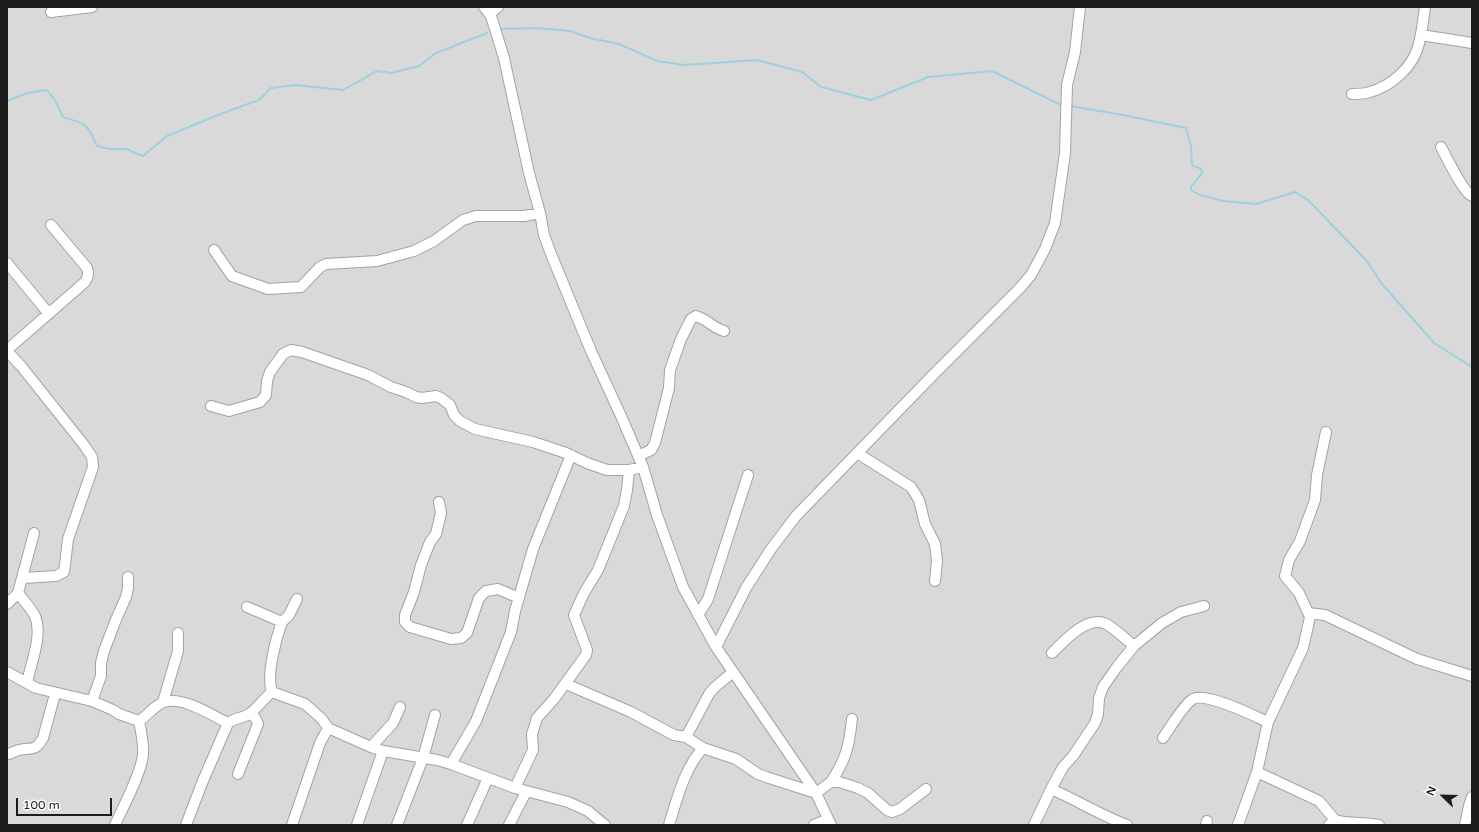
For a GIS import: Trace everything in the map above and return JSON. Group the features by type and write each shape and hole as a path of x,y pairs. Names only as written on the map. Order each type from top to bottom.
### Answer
{"street":[{"path":"51,12 92,7"},
{"path":"484,7 491,16 504,58 544,235 591,351 622,416 643,467 657,515 683,587 716,647 816,793 830,822 814,825"},
{"path":"491,16 491,13 498,7"},
{"path":"716,647 746,588 771,549 796,516 1031,276 1045,249 1055,223 1065,153 1067,85 1075,52 1080,7"},
{"path":"1352,94 1370,92 1390,83 1408,65 1418,48 1425,7"},
{"path":"1421,35 1472,44"},
{"path":"1441,147 1461,183 1469,195 1472,196"},
{"path":"214,250 218,254 227,271 237,278 268,289 297,288 304,284 320,267 326,264 377,261 414,251 439,237 463,220 476,216 524,216 540,213"},
{"path":"23,578 56,576 64,572 68,539 93,467 92,457 84,446 22,366 7,350 85,282 89,274 87,268 51,226"},
{"path":"7,263 49,314"},
{"path":"638,456 651,450 655,443 669,388 670,370 681,339 691,319 696,316 703,318 714,327 724,331"},
{"path":"211,406 229,411 260,402 266,395 267,381 270,372 283,354 291,350 308,354 368,375 391,387 416,397 422,398 436,396 441,398 450,405 454,415 460,421 475,428 533,442 571,455 587,463 607,470 629,470 643,467"},
{"path":"1238,825 1257,772 1268,722 1303,648 1310,617 1299,593 1285,576 1289,560 1300,541 1315,500 1317,475 1326,432"},
{"path":"857,453 911,487 919,500 925,524 935,544 938,561 935,581"},
{"path":"451,764 476,721 511,632 532,549 571,455"},
{"path":"514,788 533,750 532,734 537,718 566,684 583,660 587,650 574,615 584,593 598,570 624,506 629,470"},
{"path":"698,615 708,599 748,475"},
{"path":"439,502 441,513 436,534 430,542 421,565 414,592 405,615 405,622 410,627 451,639 461,638 467,633 479,598 486,591 498,589 519,598"},
{"path":"7,604 18,593 34,533"},
{"path":"92,701 101,676 101,663 104,651 126,597 128,577"},
{"path":"18,593 34,614 38,626 38,638 26,683"},
{"path":"272,692 270,685 272,661 278,635 282,622 289,615 297,598"},
{"path":"1034,825 1063,768 1095,723 1098,714 1099,698 1103,687 1117,666 1134,646 1162,623 1181,612 1204,606"},
{"path":"247,607 282,622"},
{"path":"1308,613 1324,615 1417,659 1472,676"},
{"path":"1052,653 1064,640 1082,626 1091,622 1099,621 1107,624 1134,646"},
{"path":"163,702 178,651 178,633"},
{"path":"7,672 36,688 55,694 92,701 119,714 139,721"},
{"path":"686,738 709,694 733,672"},
{"path":"566,684 631,712 674,736 686,738 703,748 736,759 758,774 816,793"},
{"path":"186,825 228,723 233,719 246,716 251,713 272,692"},
{"path":"272,692 305,704 322,719 328,728 371,747 383,751 412,754 423,758 437,760 526,792 568,802 588,811 605,825"},
{"path":"7,754 14,753 17,750 36,748 40,745 55,694"},
{"path":"1163,738 1176,718 1192,699 1199,697 1210,698 1268,722"},
{"path":"139,721 147,716 155,707 163,702 171,701 182,702 228,723"},
{"path":"371,747 393,722 400,707"},
{"path":"238,774 258,724 256,718 251,713"},
{"path":"397,825 423,758 435,715"},
{"path":"816,793 831,782 842,765 845,757 852,719"},
{"path":"115,825 139,770 143,756 139,721"},
{"path":"292,825 320,743 328,728"},
{"path":"669,825 691,764 703,748"},
{"path":"357,825 383,751"},
{"path":"1257,772 1319,801 1336,824 1366,822 1379,825"},
{"path":"467,825 488,778"},
{"path":"831,782 839,782 858,788 868,793 887,810 892,812 900,809 926,789"},
{"path":"1051,789 1068,796 1102,815 1127,825"},
{"path":"509,825 526,792"},
{"path":"1465,825 1472,797"}],"shaded area":[{"path":"7,7 1472,7 1472,825 7,825"}],"waterway":[{"path":"499,29 536,28 570,31 590,38 619,44 657,61 685,65 757,60 802,72 821,87 871,100 928,77 992,71 1061,105"},
{"path":"7,101 27,93 47,90 56,102 63,117 77,121 85,126 91,133 97,146 110,149 126,149 143,156 167,136 259,100 271,88 295,85 343,90 377,71 391,73 419,66 436,53 487,33"},
{"path":"1070,106 1186,128 1191,146 1192,165 1201,169 1202,173 1191,187 1191,190 1200,195 1223,201 1256,204 1295,192 1308,200 1366,260 1382,284 1434,343 1472,367"}]}
